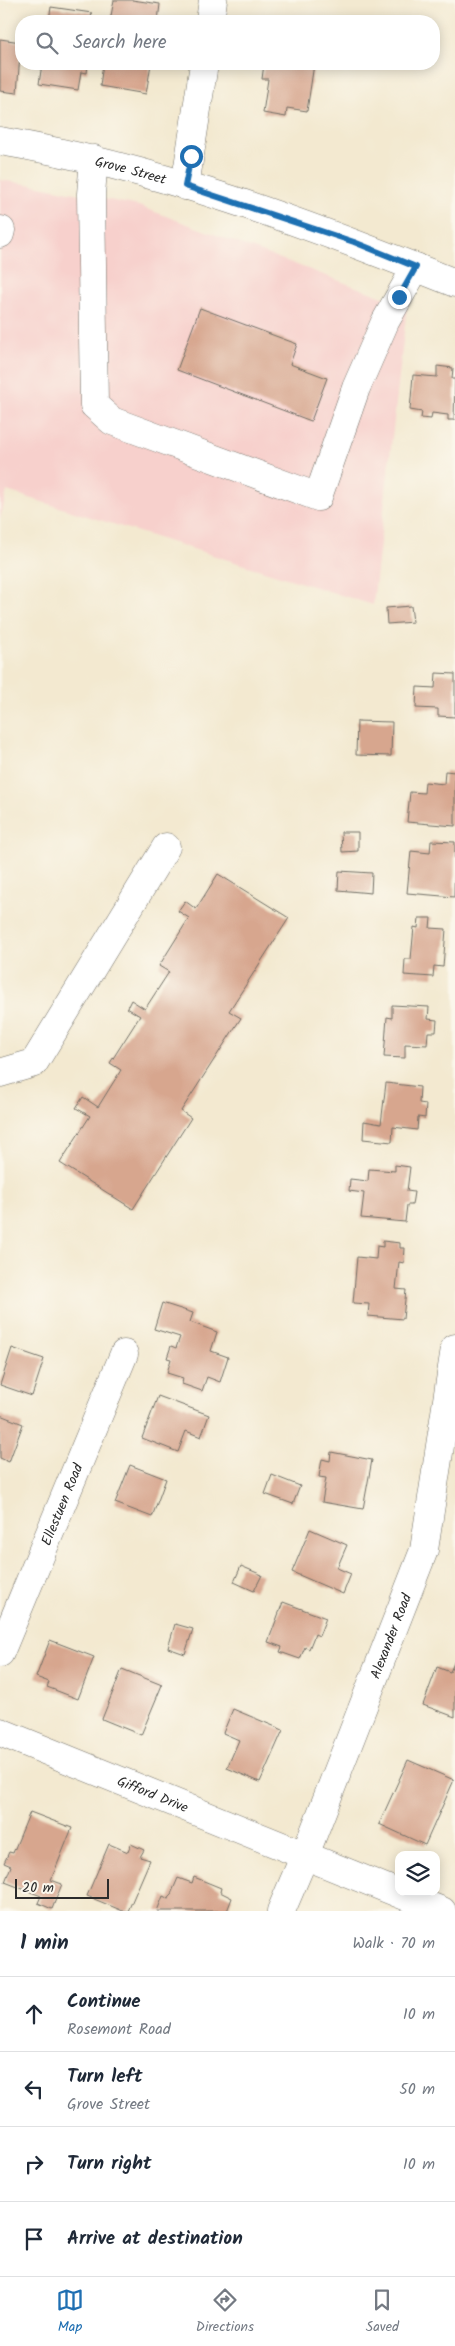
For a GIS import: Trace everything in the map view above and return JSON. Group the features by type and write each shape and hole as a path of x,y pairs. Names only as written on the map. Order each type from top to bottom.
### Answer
{"street":[{"path":"211,15 213,0"},
{"path":"185,186 203,70"},
{"name":"Grove Street","path":"0,141 94,159 185,186 354,242 455,283"},
{"path":"94,159 91,194 94,405 112,421 318,497 356,388 386,322 416,267"},
{"path":"0,1073 34,1063 166,847"},
{"name":"Alexander Road","path":"281,1911 305,1856 424,1550 455,1348"},
{"name":"Ellestuen Road","path":"0,1653 124,1354"},
{"name":"Gifford Drive","path":"0,1732 442,1911"}],"shaded area":[{"path":"0,180 139,206 407,306 373,605 7,491 0,519"}],"building":[{"path":"114,0 132,0 160,4 159,15 111,15"},
{"path":"51,7 92,13 92,15 50,15"},
{"path":"0,39 15,41 15,70 19,70 17,93 0,91"},
{"path":"41,70 87,70 87,73 81,72 78,90 39,84"},
{"path":"102,70 150,70 146,94 100,86"},
{"path":"263,70 313,70 307,111 287,108 286,117 263,113 268,79 262,79"},
{"path":"200,308 297,344 290,364 327,378 311,421 177,370"},
{"path":"437,366 453,368 452,379 455,379 454,420 448,420 448,415 432,413 431,419 421,418 422,412 410,410 413,375 437,377"},
{"path":"411,606 413,622 387,624 386,608"},
{"path":"436,673 455,674 455,717 438,716 438,709 416,708 417,687 435,688"},
{"path":"357,721 392,722 391,756 356,755"},
{"path":"445,771 455,772 455,826 407,822 410,792 424,793 425,782 444,784"},
{"path":"341,832 358,832 358,851 342,852"},
{"path":"431,841 455,842 454,897 407,893 411,851 430,853"},
{"path":"339,871 372,873 371,893 338,890"},
{"path":"218,874 289,918 229,1011 241,1018 181,1111 191,1118 133,1209 60,1163 90,1116 76,1108 83,1097 98,1107 121,1070 110,1063 140,1016 127,1008 131,1000 145,1009 169,972 159,966 189,918 178,911 185,901 196,909"},
{"path":"419,918 431,918 430,928 446,929 443,967 434,966 433,977 404,975 405,959 411,959 414,927 418,928"},
{"path":"392,1005 429,1007 428,1019 437,1020 436,1032 428,1032 427,1045 405,1044 405,1058 384,1057 387,1017 392,1018"},
{"path":"386,1083 420,1087 419,1103 426,1104 425,1118 418,1117 417,1130 393,1127 392,1142 363,1139 364,1121 381,1124"},
{"path":"395,1165 410,1167 407,1191 414,1192 412,1205 407,1205 405,1222 361,1218 364,1193 349,1191 350,1179 368,1181 369,1169 395,1171"},
{"path":"383,1241 400,1243 400,1248 405,1248 404,1263 399,1262 396,1289 406,1290 403,1319 368,1316 369,1304 353,1303 357,1257 376,1259 377,1246 383,1247"},
{"path":"162,1303 193,1313 190,1322 217,1332 211,1351 228,1357 220,1382 207,1377 202,1391 182,1384 183,1378 167,1373 171,1359 167,1358 171,1346 176,1348 180,1337 154,1329"},
{"path":"12,1348 44,1359 32,1396 0,1385"},
{"path":"158,1396 209,1415 201,1437 186,1431 178,1452 142,1438"},
{"path":"0,1415 23,1424 9,1462 0,1458"},
{"path":"331,1452 372,1460 363,1509 322,1502 326,1478 319,1477 322,1459 330,1461"},
{"path":"130,1465 166,1479 152,1517 115,1503"},
{"path":"272,1475 300,1486 293,1504 265,1494"},
{"path":"310,1529 347,1545 337,1568 351,1574 343,1594 292,1572"},
{"path":"241,1566 262,1575 254,1591 234,1582"},
{"path":"283,1602 326,1618 319,1636 315,1634 309,1649 305,1647 300,1659 280,1652 282,1647 268,1642"},
{"path":"175,1624 193,1629 185,1654 168,1648"},
{"path":"50,1640 94,1657 78,1699 47,1687 49,1682 36,1677"},
{"path":"455,1660 455,1717 423,1705 437,1667 450,1672"},
{"path":"122,1669 162,1685 141,1735 102,1719"},
{"path":"233,1709 283,1730 260,1782 227,1768 239,1740 223,1733"},
{"path":"408,1760 454,1780 425,1845 379,1824"},
{"path":"30,1812 72,1828 51,1880 62,1884 52,1909 38,1903 41,1896 5,1882 11,1866 4,1863 9,1852 13,1853"},
{"path":"109,1844 128,1852 131,1844 144,1850 140,1857 150,1860 128,1911 123,1911 87,1896"},
{"path":"194,1877 221,1888 220,1892 232,1898 227,1911 157,1911 163,1896 169,1899 178,1878 192,1883"}],"route":[{"path":"191,156 185,186 354,242 416,267 399,297"}]}
